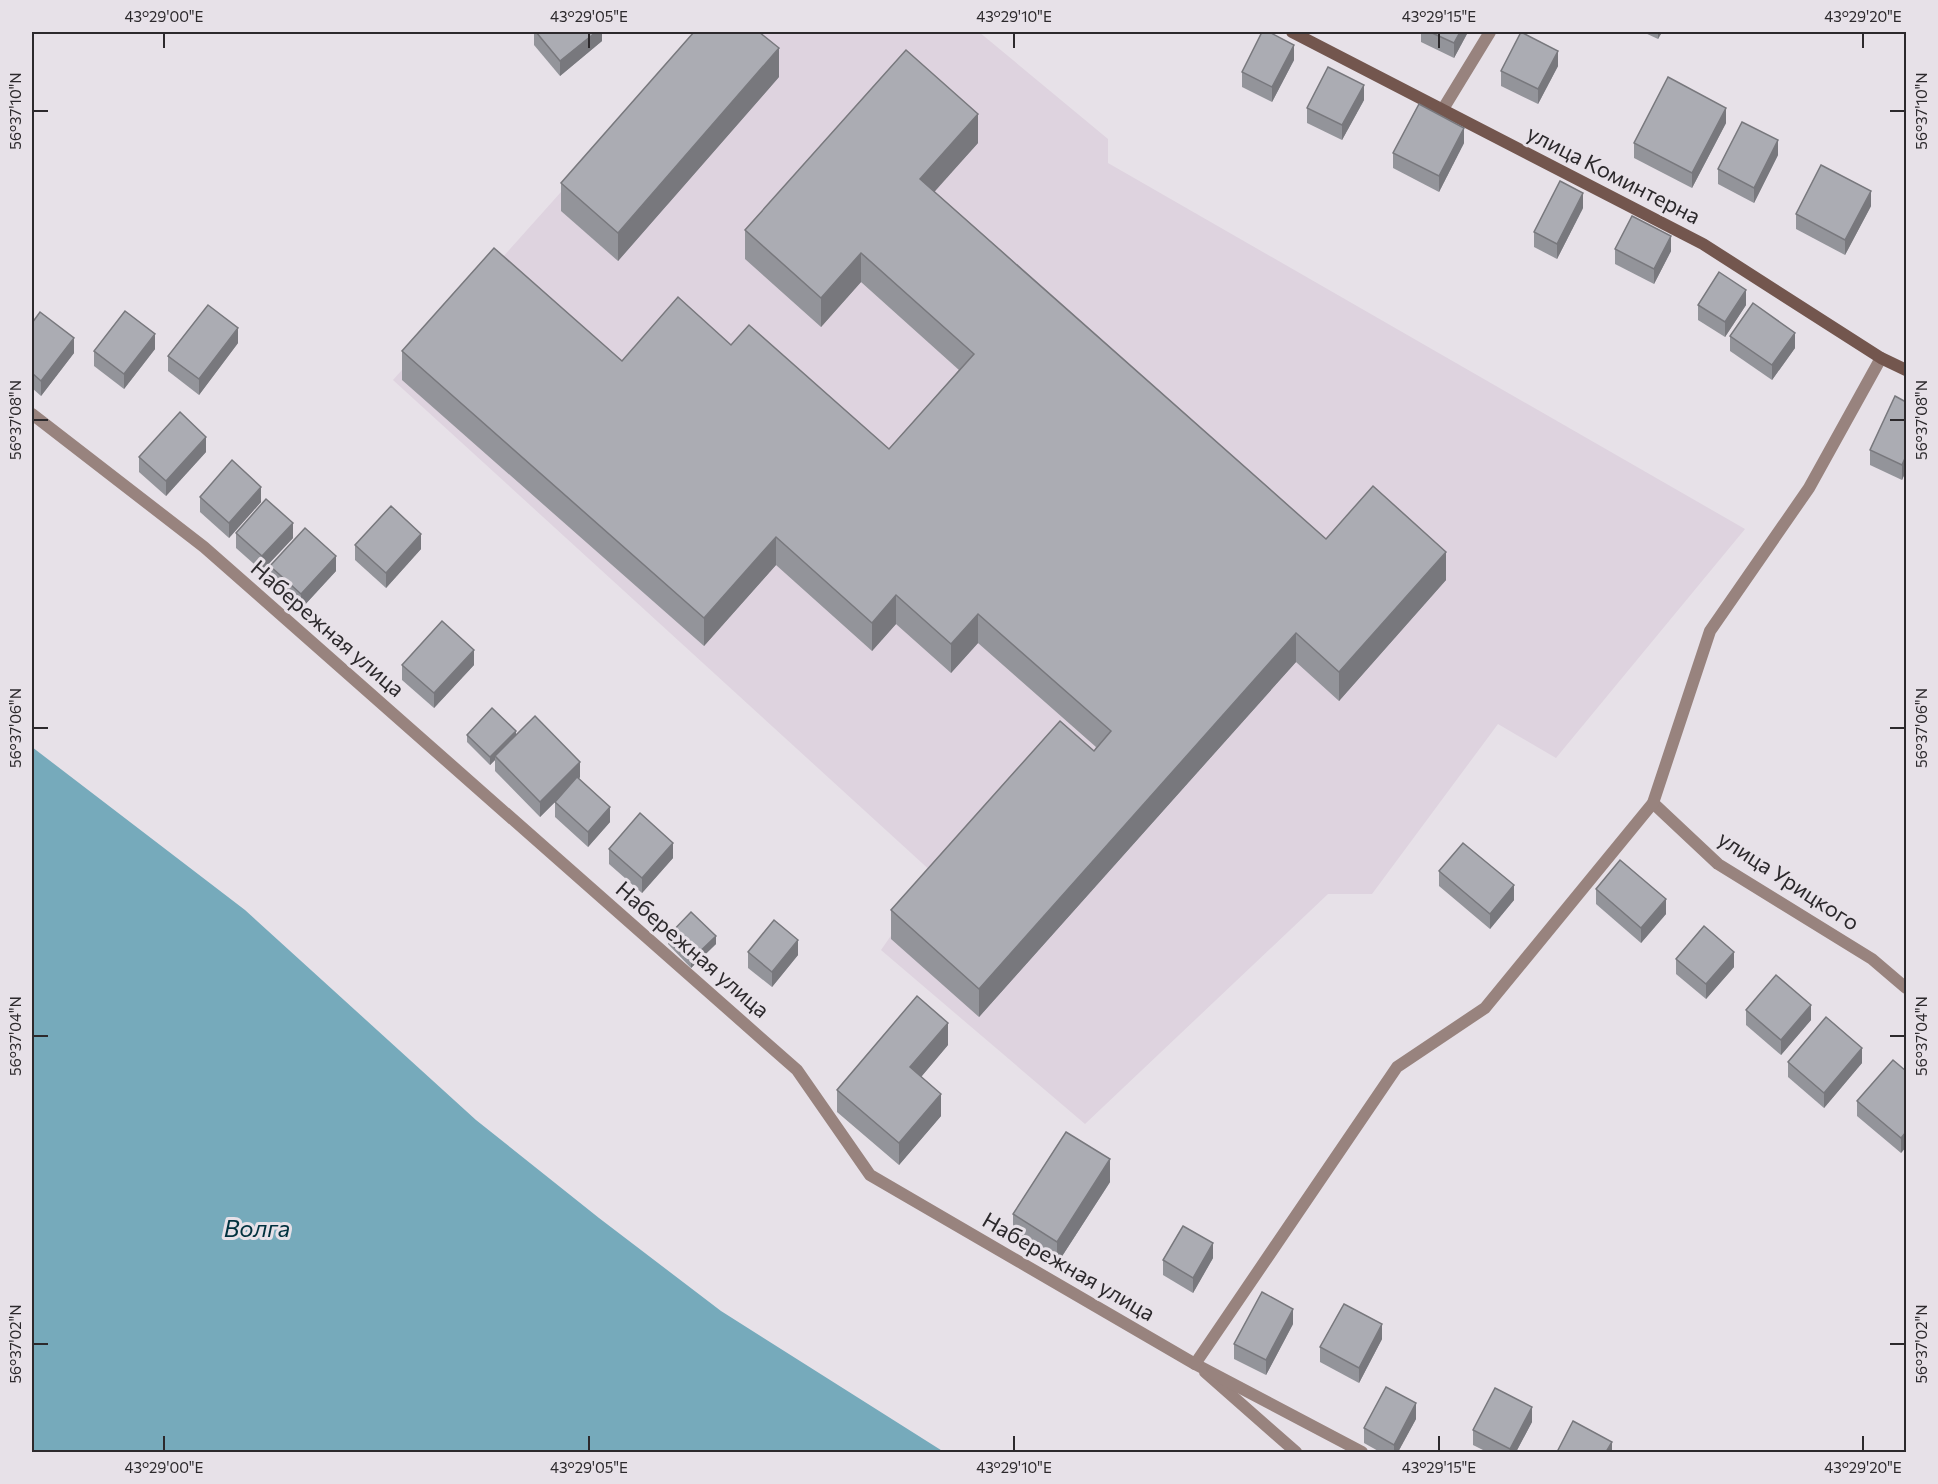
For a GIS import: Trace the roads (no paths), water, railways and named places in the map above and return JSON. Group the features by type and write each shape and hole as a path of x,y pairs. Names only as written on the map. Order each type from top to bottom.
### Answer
{"street":[{"name":"улица Коминтерна","path":"1292,32 1703,244 1881,358 1906,370"},
{"path":"1443,109 1490,32"},
{"path":"1296,1452 1195,1364 1397,1067 1485,1008 1653,803 1710,631 1809,488 1881,358"},
{"name":"Набережная улица","path":"32,414 204,546 798,1070 870,1175 1195,1364 1362,1452"},
{"name":"улица Урицкого","path":"1653,803 1718,864 1872,959 1906,988"}],"water":[{"name":"Волга","path":"32,747 245,910 476,1120 599,1218 721,1311 944,1452 32,1452"}]}
